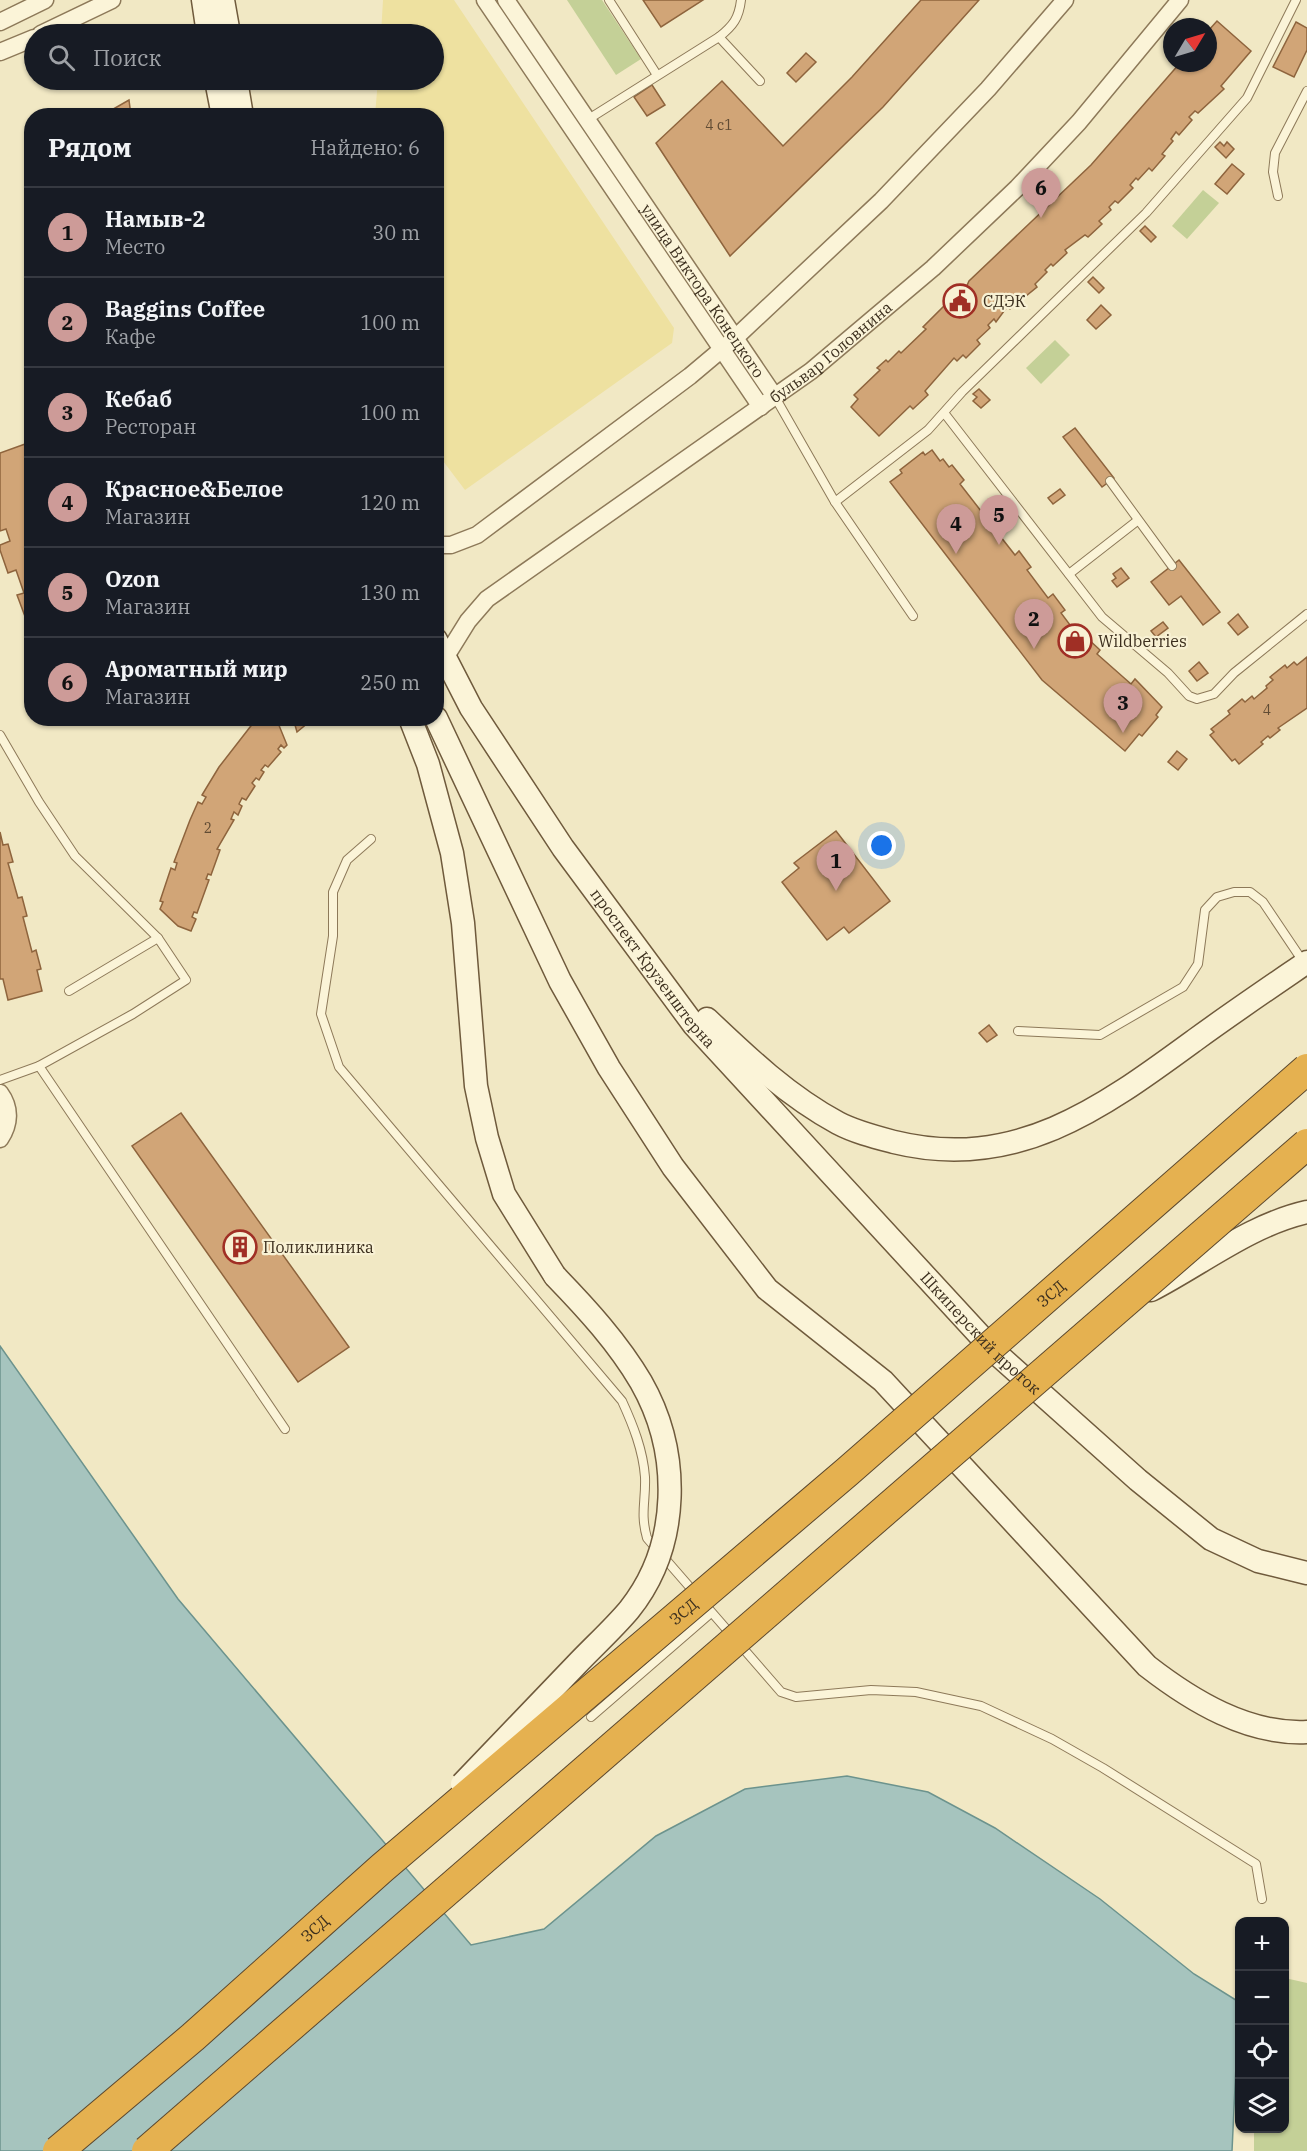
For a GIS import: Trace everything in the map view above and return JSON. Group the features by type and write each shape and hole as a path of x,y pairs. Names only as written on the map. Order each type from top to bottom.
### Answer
{"highway":[{"name":"ЗСД","path":"58,2151 193,2037 382,1868 688,1610 1307,1069"},
{"path":"147,2151 1307,1144"}],"main road":[{"path":"203,0 207,24"},
{"path":"223,0 227,24"},
{"path":"218,90 221,108"},
{"path":"238,90 241,108"},
{"name":"проспект Крузенштерна","path":"444,655 471,708 563,848 694,1024 915,1263"},
{"path":"382,1868 630,1609 653,1568 667,1532 670,1497 669,1461 642,1384 597,1320 555,1276 504,1194 487,1138 477,1086 464,923 452,853 428,764 413,726"},
{"path":"440,726 560,981 609,1068 673,1167 767,1289 883,1381 1148,1666 1200,1703 1232,1717 1267,1728 1307,1732"},
{"path":"563,848 704,1015 782,1088 839,1124 908,1145 954,1151 1007,1144 1081,1118 1135,1084 1306,963"},
{"path":"1124,1305 1196,1266 1232,1242 1287,1216 1307,1212"},
{"name":"Шкиперский проток","path":"915,1263 997,1354 1138,1480 1211,1539 1258,1561 1307,1573"}],"street":[{"path":"0,22 45,0"},
{"path":"62,24 112,0"},
{"name":"улица Виктора Конецкого","path":"485,0 760,407"},
{"name":"улица Виктора Конецкого","path":"506,0 775,397"},
{"name":"бульвар Головнина","path":"444,646 487,599 811,371 933,268 1017,188 1079,122 1180,0"},
{"path":"444,546 451,546 477,535 721,351 880,201 988,89 1064,1"},
{"path":"0,52 24,42"},
{"path":"0,1093 8,1109 9,1120 0,1138"}],"lane":[{"path":"609,0 657,75"},
{"path":"587,120 719,38 731,28 739,15 741,0"},
{"path":"835,502 928,430 945,414 962,392 1146,213 1247,98 1296,0"},
{"path":"719,38 760,81"},
{"path":"1278,196 1273,172 1275,153 1307,91"},
{"name":"улица Виктора Конецкого","path":"775,397 835,502 913,616"},
{"path":"945,414 1102,617 1168,674 1181,690 1197,699 1214,694 1234,674 1307,614"},
{"path":"1110,481 1172,566"},
{"path":"1069,574 1137,521"},
{"path":"0,735 39,802 75,855 158,938 186,980 133,1014 39,1066 0,1080"},
{"path":"371,839 347,860 333,892 333,936 321,1014 339,1067 622,1401 642,1455 645,1480 643,1522 647,1538 780,1692 796,1697 871,1690 916,1692 950,1697 981,1706 1052,1739 1103,1768 1256,1864 1262,1899"},
{"path":"1018,1031 1100,1035 1183,987 1198,964 1205,910 1217,897 1234,892 1250,892 1263,902 1306,963"},
{"path":"69,991 158,938"},
{"path":"39,1066 285,1429"},
{"path":"591,1717 711,1613"}],"green space":[{"path":"567,0 602,0 641,59 616,75"},
{"path":"1203,190 1219,203 1187,239 1172,226"},
{"path":"1055,340 1070,355 1041,384 1026,368"},
{"path":"1289,1979 1307,1983 1307,2151 1254,2151 1254,2133 1289,2133"}],"sand":[{"path":"383,0 454,0 674,328 672,343 465,490 444,462 444,108 376,108 377,90 444,90 444,24 382,24"}],"water":[{"path":"0,1346 178,1599 471,1945 544,1929 656,1836 745,1789 847,1776 928,1792 995,1828 1100,1899 1194,1974 1235,2000 1232,2151 0,2151"}],"building":[{"path":"643,0 703,0 661,27"},
{"path":"921,0 979,0 883,107 730,256 656,143 722,81 783,146 852,77"},
{"path":"1217,21 1251,51 1221,86 1224,89 1198,113 1195,111 1189,117 1192,120 1179,135 1176,132 1171,139 1173,141 1162,154 1165,156 1152,171 1149,168 1138,180 1136,178 1130,185 1133,188 1118,203 1115,201 1109,207 1111,210 1099,221 1102,224 1088,237 1085,235 1065,250 1067,253 1045,270 1047,272 1035,284 1037,287 1010,309 1007,307 996,322 994,319 988,325 990,328 977,340 980,344 966,358 963,355 957,361 954,358 925,391 928,395 913,409 910,406 879,436 851,407 858,399 854,395 880,370 877,368 886,360 888,362 899,351 901,353 926,329 923,327 950,300 953,302 965,290 969,281 1091,165 1172,72 1217,72"},
{"path":"1296,22 1307,28 1307,50 1294,77 1273,67"},
{"path":"806,53 816,62 796,82 787,73"},
{"path":"652,85 665,105 647,116 634,97"},
{"path":"129,100 130,108 115,108"},
{"path":"1220,142 1224,146 1227,142 1234,149 1226,158 1215,147"},
{"path":"1232,164 1244,174 1227,194 1215,184"},
{"path":"1145,226 1156,237 1151,242 1140,231"},
{"path":"1093,277 1104,288 1099,293 1088,282"},
{"path":"1101,305 1111,315 1096,329 1087,320"},
{"path":"979,389 990,400 981,408 973,401 977,397 973,394"},
{"path":"1075,428 1114,478 1102,487 1063,437"},
{"path":"24,444 24,593 16,570 8,573 0,550 0,545 10,541 6,529 0,531 0,453"},
{"path":"932,450 940,461 943,459 949,467 952,465 964,480 960,484 981,511 986,508 998,523 993,527 1015,555 1019,551 1031,567 1027,570 1048,598 1053,594 1065,610 1061,613 1082,641 1087,638 1100,650 1097,654 1131,684 1135,679 1162,707 1156,715 1158,717 1125,751 1042,680 890,482 902,473 900,470 923,452 925,455"},
{"path":"1060,489 1065,495 1053,504 1048,498"},
{"path":"1179,560 1220,612 1203,625 1181,596 1169,605 1151,582"},
{"path":"1121,568 1129,578 1117,587 1112,581 1116,578 1113,574"},
{"path":"24,593 24,614 17,595"},
{"path":"1238,614 1248,627 1238,635 1228,623"},
{"path":"1163,622 1168,628 1156,637 1151,631"},
{"path":"1307,657 1307,708 1278,728 1280,730 1270,738 1268,736 1261,742 1263,744 1239,764 1235,759 1232,761 1210,735 1214,732 1211,729 1230,714 1228,711 1242,699 1245,702 1252,696 1254,699 1267,688 1266,686 1273,680 1270,677 1285,665 1287,668 1294,662 1297,665"},
{"path":"1199,662 1208,673 1197,681 1189,671"},
{"path":"251,726 279,726 287,745 284,748 281,745 278,749 281,752 268,767 265,765 261,770 264,772 259,780 256,778 252,783 255,786 246,800 242,798 239,804 242,806 238,815 234,812 231,819 234,820 217,849 220,850 211,875 208,874 206,879 209,880 197,913 194,912 192,917 196,919 191,931 178,926 160,909 163,902 160,901 171,868 175,870 177,863 174,862 190,820 198,802 202,804 206,797 202,795 219,767"},
{"path":"295,726 304,726 297,732"},
{"path":"1177,751 1187,759 1178,770 1168,762"},
{"path":"836,831 890,901 849,933 844,927 827,940 782,882 799,868 794,863"},
{"path":"0,832 3,845 8,844 13,862 8,863 18,898 22,897 27,916 23,917 32,952 36,950 41,969 37,970 42,991 8,1000 3,979 0,979"},
{"path":"989,1025 997,1035 987,1042 979,1033"},
{"name":"Поликлиника","path":"181,1113 349,1347 298,1382 132,1146"}],"place":[{"name":"Ароматный мир","path":"1041,218"},
{"name":"СДЭК","path":"960,301"},
{"name":"Ozon","path":"999,545"},
{"name":"Красное&Белое","path":"956,554"},
{"name":"Wildberries","path":"1075,641"},
{"name":"Baggins Coffee","path":"1034,649"},
{"name":"Кебаб","path":"1123,733"},
{"name":"Намыв-2","path":"836,891"},
{"name":"Поликлиника","path":"240,1247"}]}
